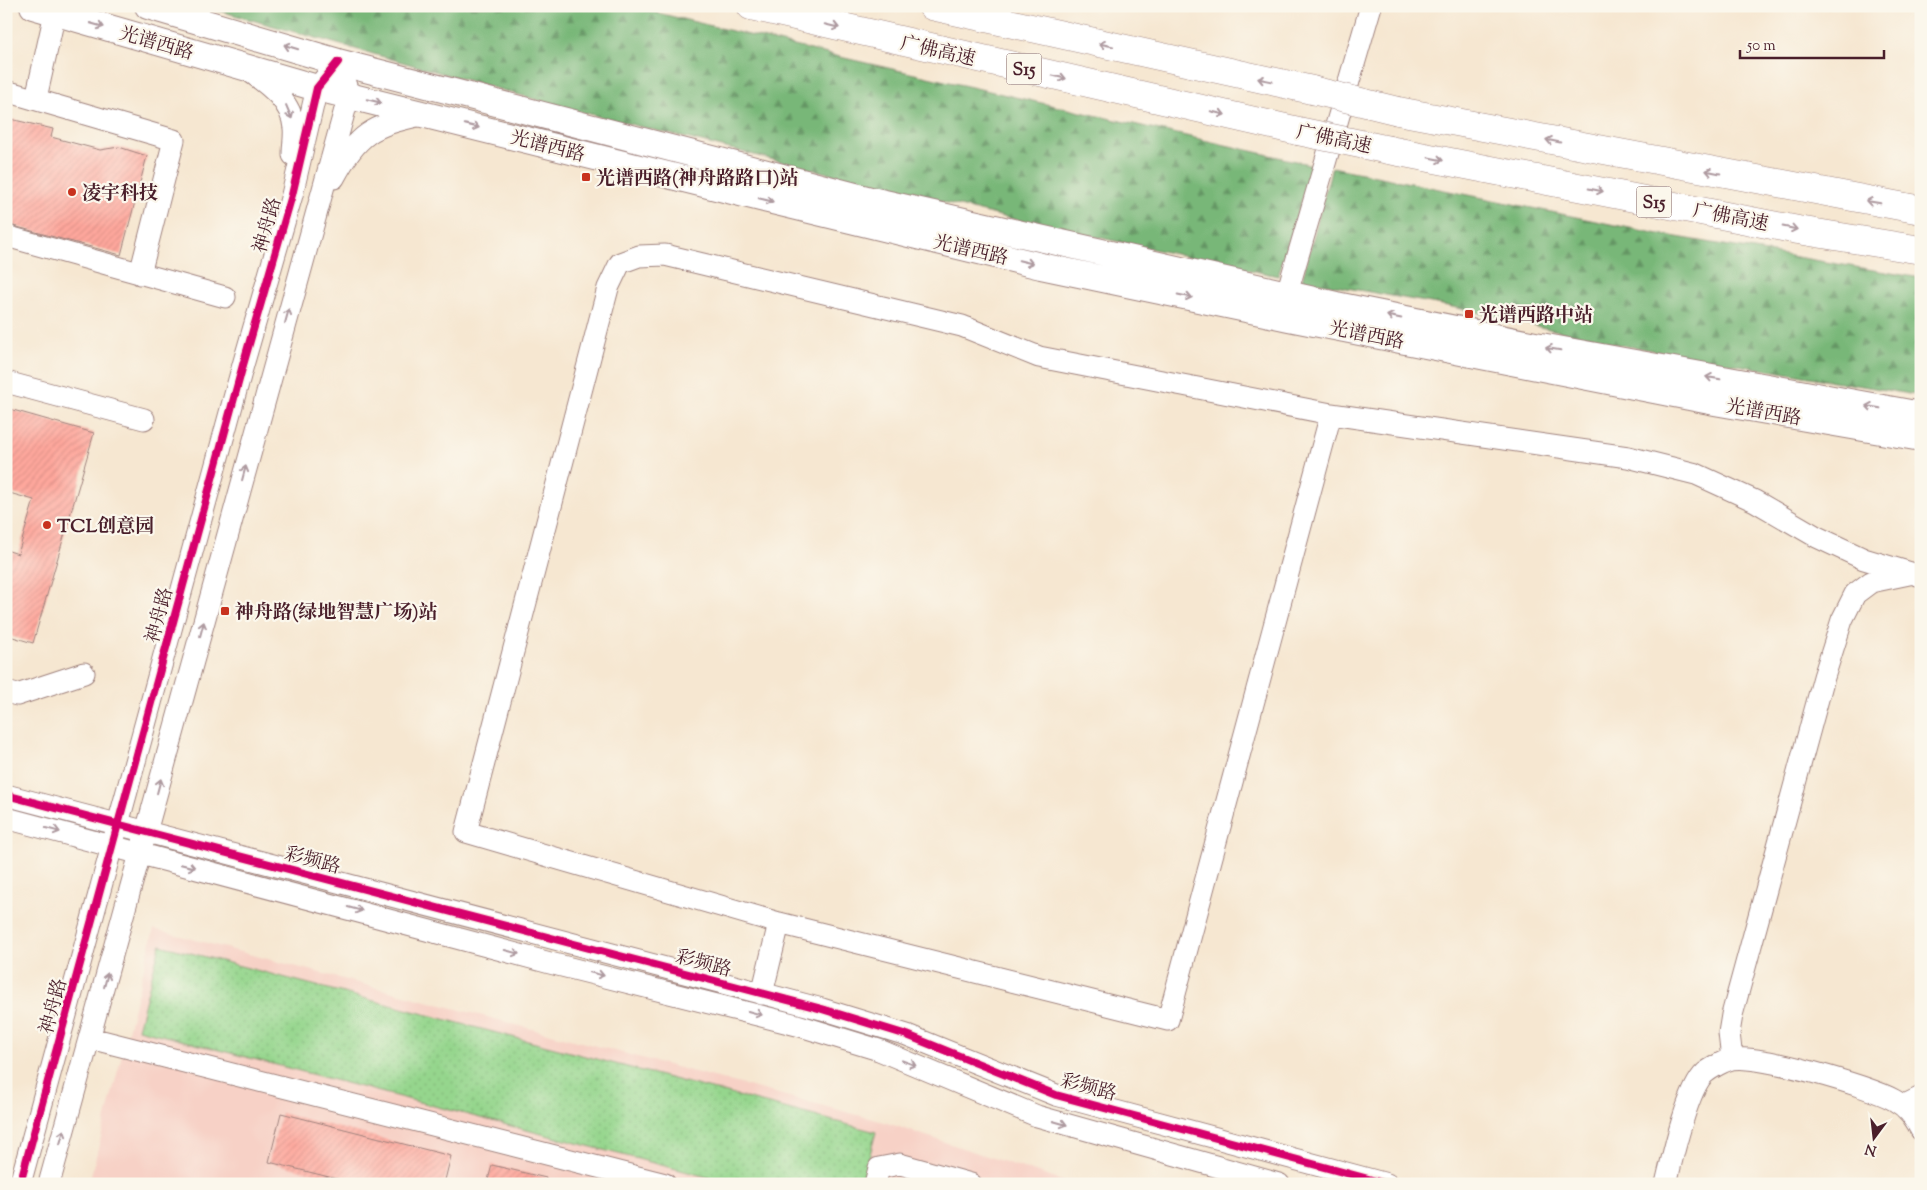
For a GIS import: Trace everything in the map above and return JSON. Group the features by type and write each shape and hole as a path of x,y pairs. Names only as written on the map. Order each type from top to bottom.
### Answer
{"highway":[{"name":"广佛高速","path":"751,6 1388,150 1798,230 1921,250"},
{"name":"S15","path":"932,6 1312,90 1398,111 1921,210"}],"main road":[{"name":"光谱西路","path":"148,6 338,62 871,200 1287,293 1535,345 1921,415"},
{"name":"光谱西路","path":"44,9 317,88 782,204 1041,266 1289,318 1696,399 1921,438"}],"street":[{"path":"1287,293 1371,6"},
{"path":"36,98 44,9"},
{"name":"神舟路","path":"20,1184 116,826 292,195 317,88 338,62"},
{"path":"49,1184 349,95 338,62"},
{"path":"243,66 265,82 290,109 294,127 292,195"},
{"path":"6,90 174,140 140,274"},
{"path":"315,214 345,157 356,143 388,122 425,114"},
{"path":"6,236 225,297"},
{"path":"1331,414 1168,1020 779,923 466,832 608,288 620,263 639,256 665,255 962,326 1039,357 1331,414 1628,457 1696,474 1755,501 1817,537 1864,559 1916,575"},
{"path":"6,382 144,419"},
{"path":"1732,1059 1728,1033 1732,1015 1824,678 1842,620 1855,594 1871,582 1916,575"},
{"path":"6,692 17,695 84,673"},
{"name":"彩频路","path":"6,795 116,826 762,994 907,1035 1056,1094 1387,1184"},
{"name":"彩频路","path":"6,818 550,963 798,1025 878,1050 1037,1116 1279,1184"},
{"path":"762,994 779,923"},
{"path":"90,1038 666,1184"},
{"path":"1666,1184 1690,1099 1704,1074 1732,1059 1764,1062 1852,1082 1894,1100 1912,1102 1911,1113 1921,1130"},
{"path":"874,1184 879,1168 900,1164 971,1184"}],"shaded area":[{"path":"154,929 884,1122 1071,1184 89,1184"}],"green space":[{"path":"202,6 629,6 840,57 1313,165 1278,276 1008,218 573,110"},
{"path":"1332,167 1659,234 1921,278 1921,396 1615,344 1448,306 1302,280"},
{"path":"160,945 876,1132 862,1184 734,1184 138,1029"}],"building":[{"name":"凌宇科技","path":"6,118 53,129 51,137 100,150 119,147 147,156 121,255 6,224"},
{"name":"TCL创意园","path":"6,408 94,433 33,643 6,635 6,550 18,554 34,500 6,492"},
{"path":"281,1113 451,1156 444,1184 357,1184 269,1162"},
{"path":"492,1165 546,1178 545,1184 487,1184"}],"cycle path":[{"path":"20,1184 243,365 292,195 317,88 338,62"},
{"path":"6,795 822,1009 907,1035 1056,1095 1387,1184"}],"place":[{"name":"光谱西路(神舟路路口)站","path":"586,177"},
{"name":"凌宇科技","path":"72,192"},
{"name":"光谱西路中站","path":"1469,314"},
{"name":"TCL创意园","path":"47,525"},
{"name":"神舟路(绿地智慧广场)站","path":"225,611"}]}
